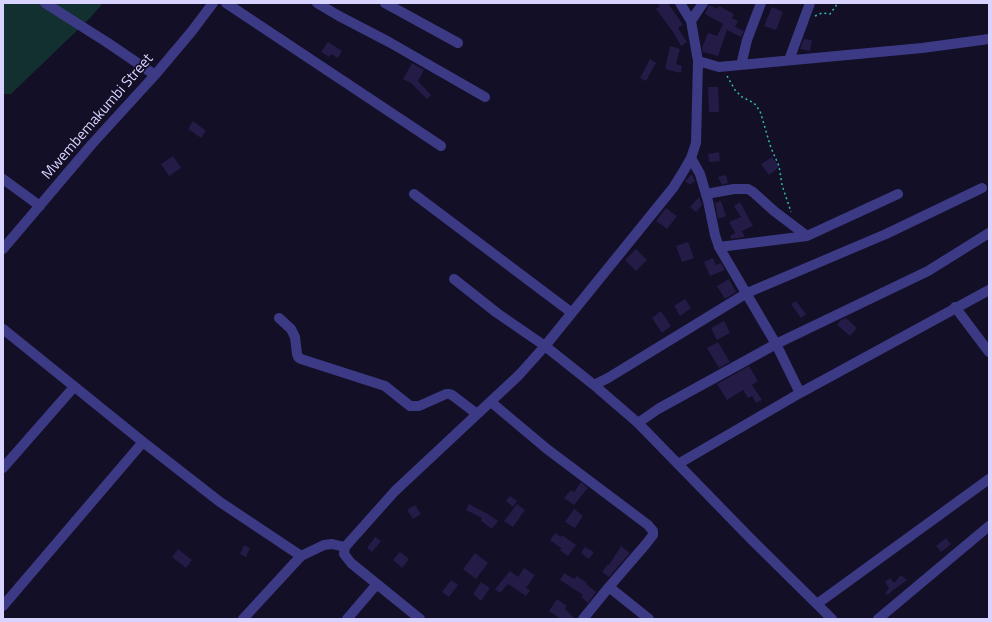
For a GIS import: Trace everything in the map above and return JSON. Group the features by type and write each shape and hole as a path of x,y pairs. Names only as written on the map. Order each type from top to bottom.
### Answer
{"street":[{"path":"45,3 155,75"},
{"name":"Mwembemakumbi Street","path":"3,249 92,144 155,75 192,31 213,3"},
{"path":"226,3 441,146"},
{"path":"317,3 389,42 484,97"},
{"path":"385,3 458,43"},
{"path":"420,619 351,563 344,554 345,546 395,491 519,375 545,346 672,188 691,158 696,143 698,61 691,21 680,3"},
{"path":"691,21 703,3"},
{"path":"741,65 747,40 761,3"},
{"path":"789,60 810,3"},
{"path":"698,61 719,67 922,48 989,39"},
{"path":"691,158 700,174 719,247 776,344 800,393"},
{"path":"3,179 40,206"},
{"path":"594,385 608,378 747,293 886,234 982,188"},
{"path":"706,194 734,189 748,189 754,192 774,211 807,236"},
{"path":"414,194 572,313"},
{"path":"719,247 807,236 898,194"},
{"path":"638,423 658,409 776,344 928,271 989,234"},
{"path":"454,279 497,313 545,346 594,385 638,423 751,539 832,619"},
{"path":"678,464 800,393 955,307 989,290"},
{"path":"955,307 989,352"},
{"path":"280,318 291,329 295,337 297,354 301,359 385,386 410,406 419,406 449,394 477,414"},
{"path":"3,329 220,502 301,556"},
{"path":"3,468 74,387"},
{"path":"491,402 547,449 653,531 653,535 646,544 583,619"},
{"path":"3,606 143,442"},
{"path":"817,604 989,479"},
{"path":"878,619 989,526"},
{"path":"243,619 301,556 324,545 332,544 345,546"},
{"path":"348,619 377,584"},
{"path":"609,587 649,619"}],"path":[{"path":"804,21 822,13 830,14 838,3"},
{"path":"719,67 730,79 735,90 742,97 754,103 760,111 771,148 779,166 782,185 794,226"}],"green space":[{"path":"3,3 103,3 90,18 11,94 3,94"}],"building":[{"path":"658,3 668,3 683,25 678,28 687,42 681,46 673,32 656,9 660,6"},
{"path":"709,5 718,9 719,6 734,14 732,18 738,21 735,27 744,31 741,37 727,30 718,56 703,52 702,48 708,33 717,36 723,24 705,14"},
{"path":"772,7 783,12 776,30 764,26"},
{"path":"804,39 812,40 810,51 800,49"},
{"path":"328,42 342,51 338,58 331,54 329,57 321,52"},
{"path":"670,46 680,49 676,64 682,66 681,73 665,69"},
{"path":"650,59 656,63 646,81 640,78"},
{"path":"412,63 424,70 418,81 431,95 427,99 411,83 403,79"},
{"path":"708,87 718,87 719,112 709,112"},
{"path":"193,121 206,131 201,138 188,129"},
{"path":"719,152 720,161 709,162 708,154"},
{"path":"173,156 181,168 169,176 161,164"},
{"path":"772,157 779,167 769,175 761,164"},
{"path":"692,174 695,181 690,185 685,181"},
{"path":"726,175 728,183 722,185 718,177"},
{"path":"699,197 702,205 696,212 690,207"},
{"path":"721,201 726,216 718,219 715,203"},
{"path":"740,202 753,226 742,231 745,237 731,239 730,236 735,233 729,222 741,217 734,206"},
{"path":"666,208 677,216 667,229 656,221"},
{"path":"688,242 694,258 682,262 676,246"},
{"path":"636,249 647,260 636,271 625,260"},
{"path":"713,258 716,265 721,263 725,270 710,276 704,262"},
{"path":"729,279 736,292 725,299 717,286"},
{"path":"685,299 691,308 680,316 674,306"},
{"path":"796,301 806,314 801,318 791,304"},
{"path":"661,311 671,326 662,333 652,318"},
{"path":"846,318 857,328 850,336 837,325 841,320"},
{"path":"724,321 730,333 717,340 711,328"},
{"path":"718,342 730,362 719,368 707,348"},
{"path":"749,366 758,381 752,385 762,400 756,403 752,396 748,398 743,390 727,400 717,384"},
{"path":"581,482 588,488 574,505 564,498 571,490 574,492"},
{"path":"510,496 517,501 513,507 506,501"},
{"path":"469,504 498,521 492,529 481,521 482,518 466,510"},
{"path":"517,504 525,510 513,527 504,521"},
{"path":"415,505 421,514 413,519 407,510"},
{"path":"574,509 583,516 575,528 565,522"},
{"path":"555,533 561,537 562,535 576,545 568,556 560,550 561,548 550,540"},
{"path":"375,537 381,541 372,552 367,548"},
{"path":"946,538 951,544 941,552 936,546"},
{"path":"244,545 250,548 246,557 240,554"},
{"path":"621,546 630,553 609,577 602,572 608,564 609,565"},
{"path":"585,547 594,552 589,559 581,553"},
{"path":"178,549 192,560 186,568 172,557"},
{"path":"400,552 409,559 402,568 393,560"},
{"path":"475,553 488,563 476,579 463,569"},
{"path":"524,568 535,575 526,588 530,590 526,596 508,584 500,593 495,589 510,571 518,577"},
{"path":"564,573 574,579 577,576 596,592 588,603 581,597 583,595 560,580"},
{"path":"901,575 907,580 887,595 885,593 889,588 885,582 890,578 894,583"},
{"path":"451,580 458,585 449,597 442,592"},
{"path":"481,582 490,588 481,601 473,594"},
{"path":"557,599 567,606 565,609 575,619 561,619 549,611"}]}
